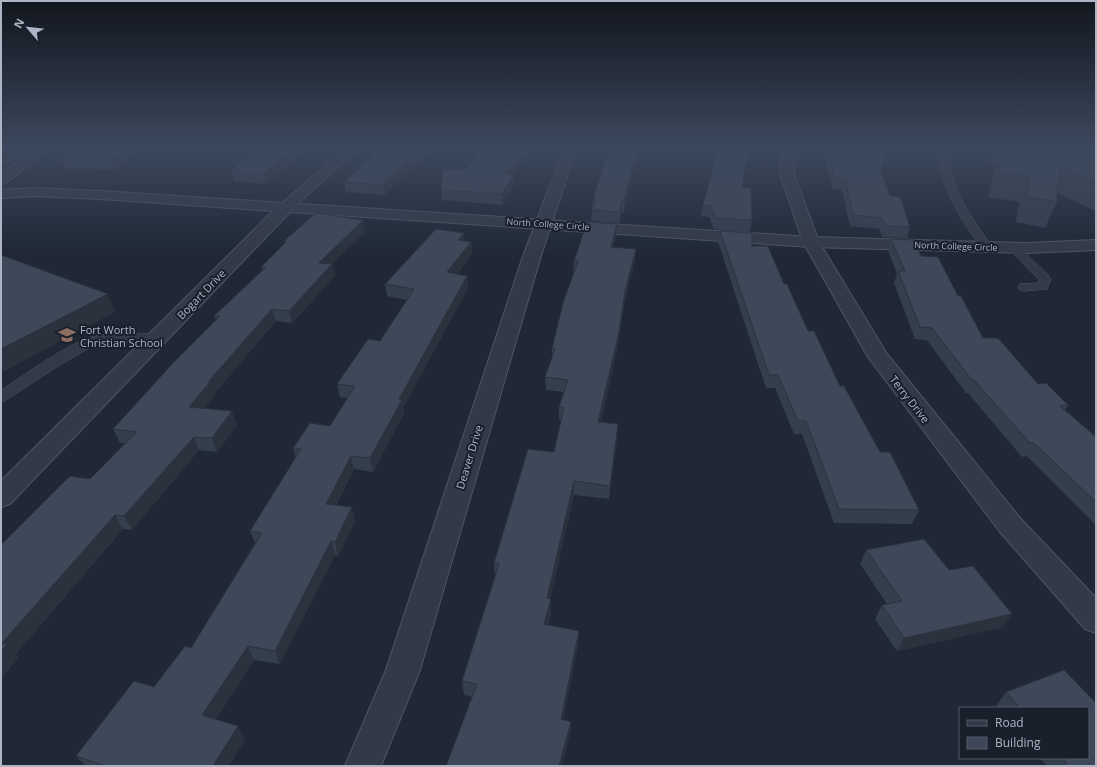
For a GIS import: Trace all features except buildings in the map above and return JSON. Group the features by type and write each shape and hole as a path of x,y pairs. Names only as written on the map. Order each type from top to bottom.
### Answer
{"street":[{"name":"Bogart Drive","path":"1,497 286,207 315,182"},
{"name":"Deaver Drive","path":"363,766 403,670 528,266 558,182"},
{"name":"Terry Drive","path":"790,182 811,242 878,357 1010,525 1096,619"},
{"name":"North College Circle","path":"1,194 34,192 100,195 811,242 1014,248 1096,245"}],"lane":[{"path":"948,182 958,207 986,247"},
{"path":"1014,248 1045,279 1043,286 1024,287"},
{"path":"1,397 86,344 101,339 158,338"}],"place":[{"name":"Fort Worth Christian School","path":"67,335"}]}
